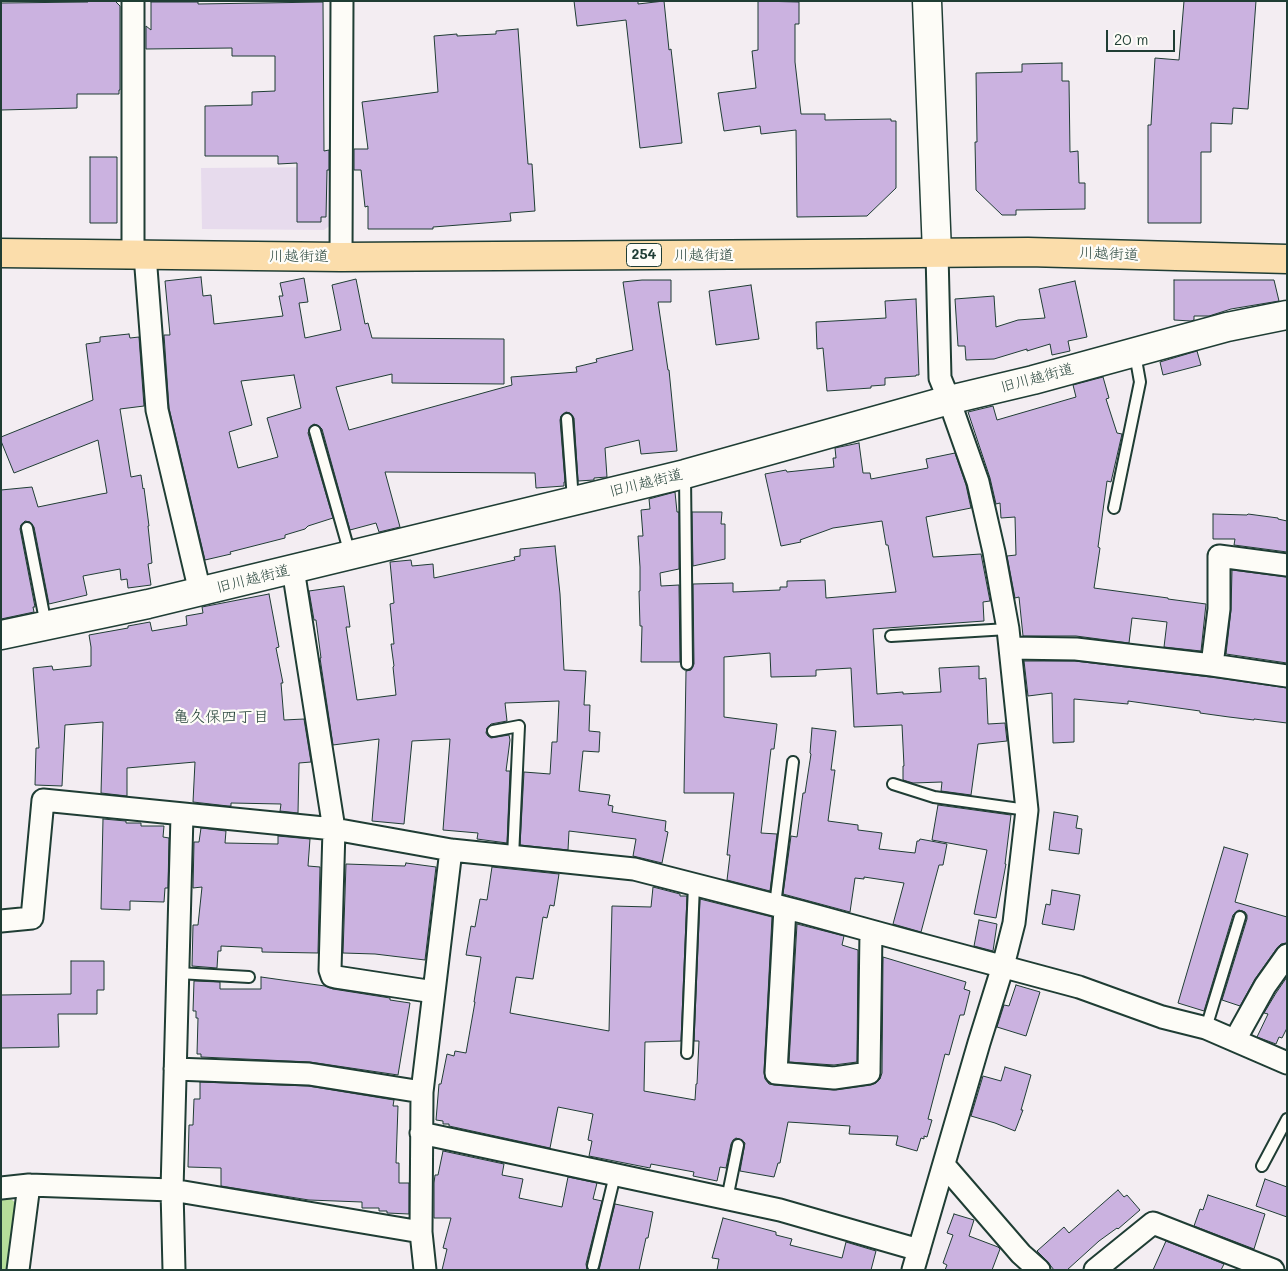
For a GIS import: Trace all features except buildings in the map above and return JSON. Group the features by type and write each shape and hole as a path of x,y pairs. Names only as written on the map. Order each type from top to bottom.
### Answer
{"highway":[{"name":"川越街道","path":"1,253 341,257 1028,252 1287,259"}],"street":[{"path":"133,1 139,255 157,410 200,592"},
{"path":"341,257 342,1"},
{"path":"421,1133 780,1210 916,1260 1014,923 1027,810 1009,638 994,552 978,482 940,378 927,1"},
{"name":"旧川越街道","path":"1,635 200,592 685,474 949,400 1033,380 1227,327 1287,315"},
{"path":"1212,665 1220,609 1219,556 1287,566"},
{"path":"293,569 334,829 330,970 332,976 336,977 434,992"},
{"path":"1009,638 1076,649 1287,676"},
{"path":"1,921 32,918 43,800 334,829 451,850 634,869 780,906 1079,987 1162,1017 1206,1028 1285,1058"},
{"path":"174,1270 172,1190 182,814"},
{"path":"425,1270 421,1232 422,1092 451,850"},
{"path":"780,906 776,1073 834,1078 869,1074 871,931"},
{"path":"1234,1040 1265,986 1287,954"},
{"path":"175,1069 309,1074 422,1092"},
{"path":"944,1165 1016,1262 1038,1270"},
{"path":"18,1270 29,1185"},
{"path":"1,1188 29,1185 172,1190 421,1232"},
{"path":"1095,1270 1153,1224 1273,1270"}],"lane":[{"path":"1114,508 1140,382 1134,352"},
{"path":"567,419 573,501"},
{"path":"314,431 350,555"},
{"path":"685,474 687,664"},
{"path":"27,528 46,626"},
{"path":"891,636 1009,638"},
{"path":"493,731 519,726 513,857"},
{"path":"780,906 793,762"},
{"path":"893,784 934,797 1027,810"},
{"path":"687,1053 694,885"},
{"path":"1206,1028 1240,917"},
{"path":"178,973 249,977"},
{"path":"1262,1166 1287,1119"},
{"path":"727,1199 738,1145"},
{"path":"593,1266 615,1175"}],"shaded area":[{"path":"332,167 332,224 324,230 202,229 201,168"}],"green space":[{"path":"7,1196 16,1203 7,1270 1,1270 1,1197"}],"district":[{"name":"亀久保四丁目","path":"221,717"}]}
